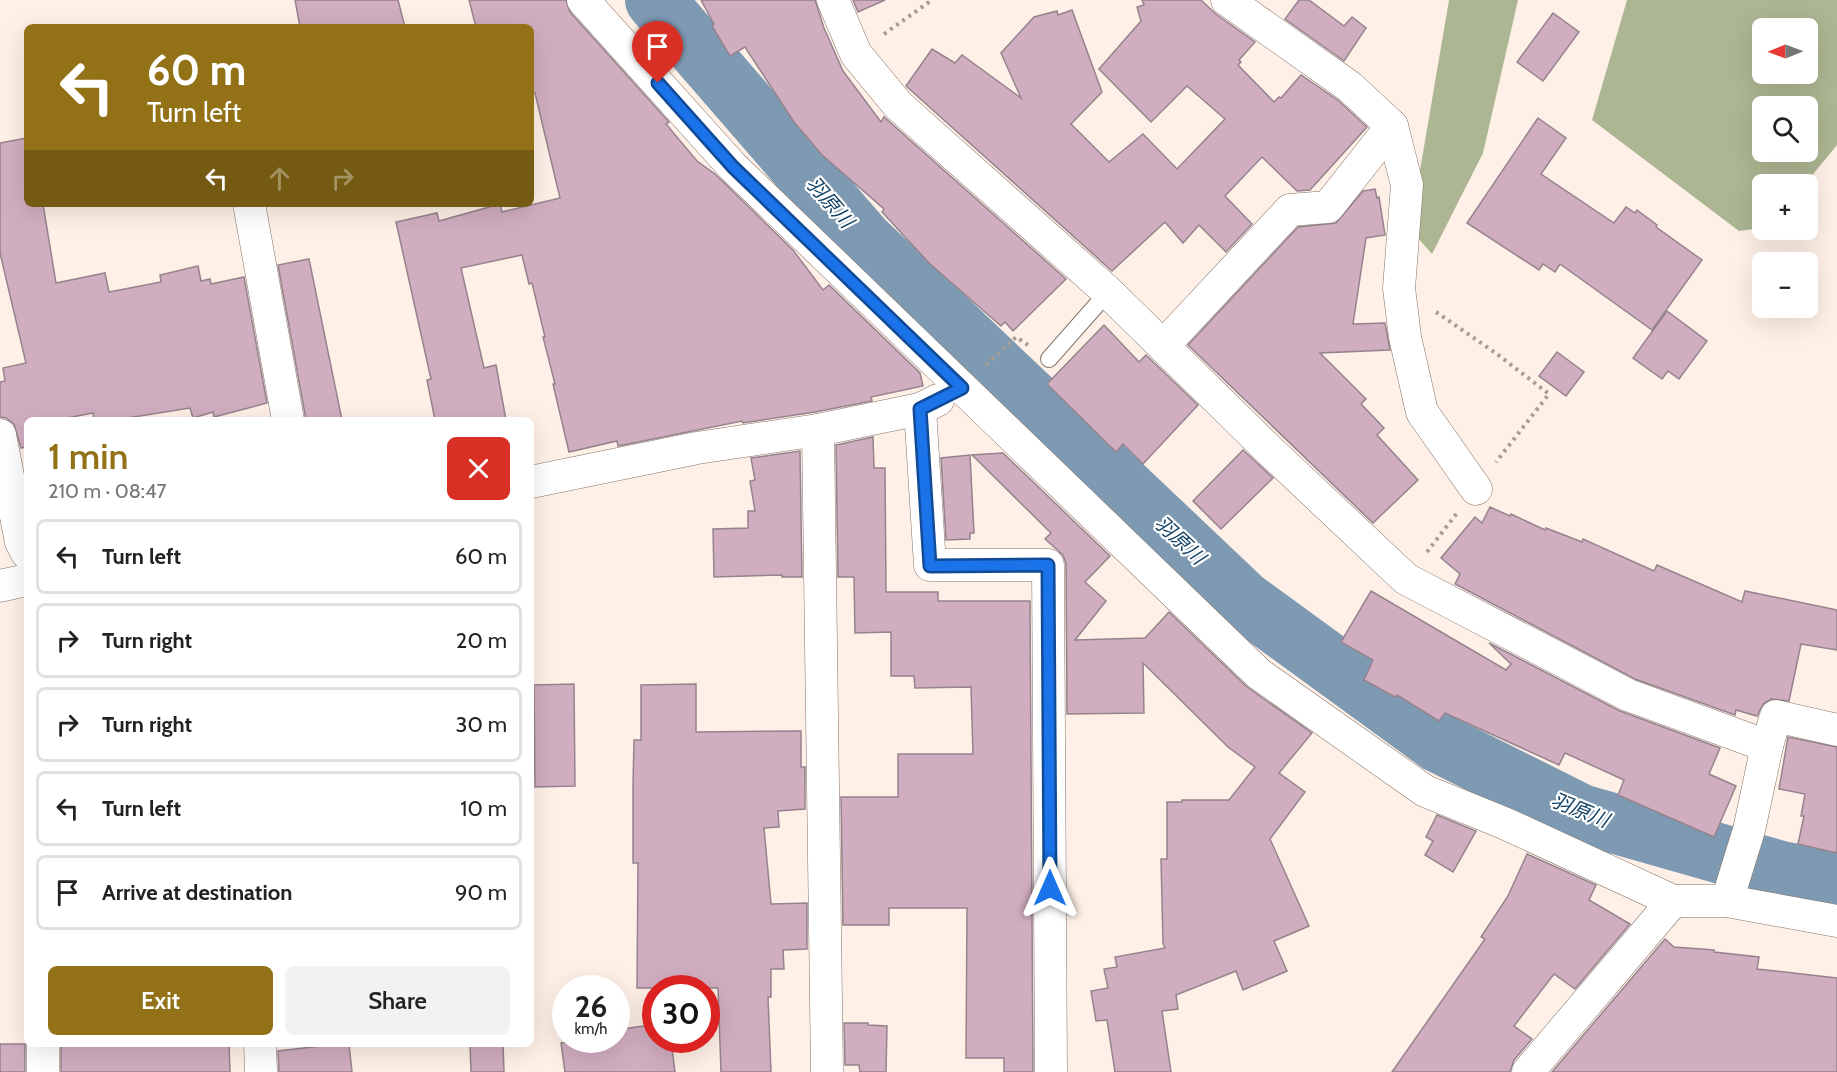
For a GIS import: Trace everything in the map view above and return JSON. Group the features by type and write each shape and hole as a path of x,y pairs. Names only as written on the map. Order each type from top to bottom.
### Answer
{"street":[{"path":"583,0 733,167 1259,674 1425,791 1504,823 1673,901 1726,901 1837,921"},
{"path":"833,0 856,54 898,105 1108,292 1268,449 1406,579 1628,694 1767,746"},
{"path":"1227,0 1350,87 1392,126 1407,185 1399,288 1405,337 1422,412 1476,489"},
{"path":"1163,346 1290,210 1328,207 1392,126"},
{"path":"250,209 287,417"},
{"path":"534,481 697,448 818,430 920,409 962,388"},
{"path":"920,409 930,566 1048,565 1052,1072"},
{"path":"818,430 827,1072"},
{"path":"0,435 24,548"},
{"path":"0,586 24,581"},
{"path":"1726,901 1749,830 1767,746 1776,716 1837,730"},
{"path":"1528,1072 1673,901"},
{"path":"43,1047 44,1072"},
{"path":"260,1047 261,1072"}],"lane":[{"path":"1049,359 1108,292"}],"path":[{"path":"856,54 932,0"},
{"path":"1399,288 1497,354 1550,394"},
{"path":"962,388 1016,338"}],"green space":[{"path":"1449,0 1518,0 1483,153 1432,254 1410,229"},
{"path":"1627,0 1837,0 1837,145 1813,174 1752,174 1752,229 1739,231 1592,120"}],"building":[{"path":"295,0 398,0 404,24 299,24"},
{"path":"469,0 566,0 570,12 669,122 666,124 697,161 715,174 793,250 823,290 829,285 920,373 923,386 871,397 872,401 815,412 743,423 742,421 618,446 617,441 569,452 543,337 545,337 532,283 529,284 522,255 461,268 484,368 496,365 505,417 434,417 427,380 431,379 396,222 437,213 439,221 489,207 501,207 502,212 534,207 534,204 560,198 534,93 534,24 475,24"},
{"path":"701,0 815,0 824,28 843,71 881,122 884,117 1066,279 1013,331 1005,322 1001,326 929,263 882,212 884,209 822,155 794,122 745,47 730,56 712,26 714,24"},
{"path":"853,0 885,0 858,12"},
{"path":"1142,0 1201,0 1217,15 1255,42 1239,60 1241,62 1238,65 1274,102 1279,97 1281,98 1301,75 1339,101 1367,127 1310,190 1297,191 1262,157 1225,196 1252,224 1226,252 1199,225 1183,243 1165,222 1112,271 906,86 932,49 955,63 962,55 1021,98 1001,53 1034,17 1057,11 1058,15 1072,10 1102,92 1071,124 1109,162 1143,134 1177,169 1225,119 1187,86 1151,122 1099,69 1141,21 1137,7 1144,5"},
{"path":"1299,0 1309,0 1344,26 1352,17 1366,28 1344,61 1285,19"},
{"path":"1553,13 1579,32 1543,81 1517,62"},
{"path":"1538,118 1566,138 1541,174 1614,223 1626,207 1635,213 1637,210 1657,225 1656,227 1702,260 1652,330 1560,264 1555,272 1543,264 1539,270 1467,223"},
{"path":"24,139 24,207 43,207 56,283 105,273 109,292 161,282 160,275 198,266 201,281 210,279 211,284 244,277 267,403 214,417 213,412 193,417 190,408 134,417 94,417 93,413 72,417 24,417 24,448 21,448 14,424 0,417 0,382 5,381 3,368 26,363 0,253 0,143"},
{"path":"1375,189 1377,198 1379,197 1385,235 1366,238 1353,324 1385,323 1390,350 1320,353 1366,399 1361,404 1384,428 1377,435 1418,480 1373,523 1188,345 1298,227 1336,223 1363,191"},
{"path":"309,259 341,417 305,417 278,265"},
{"path":"1667,311 1707,341 1679,379 1668,371 1662,379 1633,358"},
{"path":"1104,325 1139,362 1146,355 1198,405 1143,464 1123,444 1116,452 1047,384"},
{"path":"1557,352 1584,372 1566,396 1539,376"},
{"path":"873,437 874,468 885,468 886,592 938,592 938,601 1030,601 1033,1072 1004,1072 1004,1058 966,1058 967,908 889,908 889,925 843,925 841,797 898,797 898,754 973,754 971,687 915,688 914,676 891,676 891,632 855,633 854,577 838,577 836,445"},
{"path":"1243,450 1273,478 1221,529 1193,501"},
{"path":"800,451 802,577 782,577 782,575 714,577 713,529 748,528 748,511 755,511 750,481 755,480 751,458"},
{"path":"1003,453 1110,556 1085,582 1106,601 1075,640 1145,638 1169,612 1247,687 1312,733 1279,773 1305,792 1270,839 1309,926 1274,941 1287,971 1243,990 1236,971 1176,995 1178,1009 1162,1011 1171,1072 1115,1072 1107,1020 1096,1021 1091,991 1108,988 1104,969 1117,967 1115,957 1165,948 1161,859 1167,859 1167,802 1229,800 1255,767 1228,747 1143,663 1144,713 1067,714 1066,564 1063,555 1045,539 1051,533 972,455"},
{"path":"970,455 974,533 970,533 970,539 946,540 941,458"},
{"path":"1490,507 1545,530 1546,528 1582,542 1583,539 1654,571 1657,565 1742,602 1745,591 1837,610 1837,650 1801,644 1789,701 1771,699 1763,704 1757,716 1736,710 1735,715 1635,679 1455,584 1460,574 1441,558 1475,517 1482,523"},
{"path":"1371,591 1506,670 1511,664 1489,643 1620,711 1720,748 1709,774 1736,786 1714,837 1618,795 1624,780 1565,753 1559,765 1445,713 1439,721 1397,695 1395,697 1364,680 1373,660 1341,642"},
{"path":"574,684 575,786 535,787 534,685"},
{"path":"696,684 696,732 801,731 801,767 805,767 805,809 778,811 779,827 764,828 771,904 807,903 807,949 783,950 784,969 771,969 771,997 768,997 771,1072 721,1072 720,975 642,975 642,988 637,988 638,863 633,863 633,786 634,740 641,740 641,685"},
{"path":"1788,737 1837,747 1837,853 1798,844 1804,816 1801,816 1805,794 1779,789"},
{"path":"1437,815 1476,831 1453,872 1425,855 1433,841 1426,837"},
{"path":"1527,854 1596,885 1589,900 1630,924 1575,989 1554,974 1514,1026 1532,1039 1514,1060 1510,1072 1392,1072 1485,939 1481,937 1508,896"},
{"path":"1665,939 1674,947 1759,957 1757,969 1837,978 1837,1072 1552,1072"},
{"path":"844,1023 887,1026 886,1072 860,1072 859,1065 845,1065"},
{"path":"642,1026 642,1053 673,1053 675,1072 565,1072 562,1053 630,1053 630,1028"},
{"path":"0,1044 24,1044 25,1072 0,1072"},
{"path":"61,1047 229,1047 230,1072 61,1072"},
{"path":"313,1047 349,1047 352,1072 279,1072 278,1051"},
{"path":"470,1047 503,1047 504,1072 471,1072"}],"waterway":[{"name":"羽原川","path":"655,0 863,240 1244,601 1439,743 1581,814 1781,871 1837,881"}],"route":[{"path":"658,83 733,167 962,388 920,409 930,566 1048,565 1050,888"}]}
